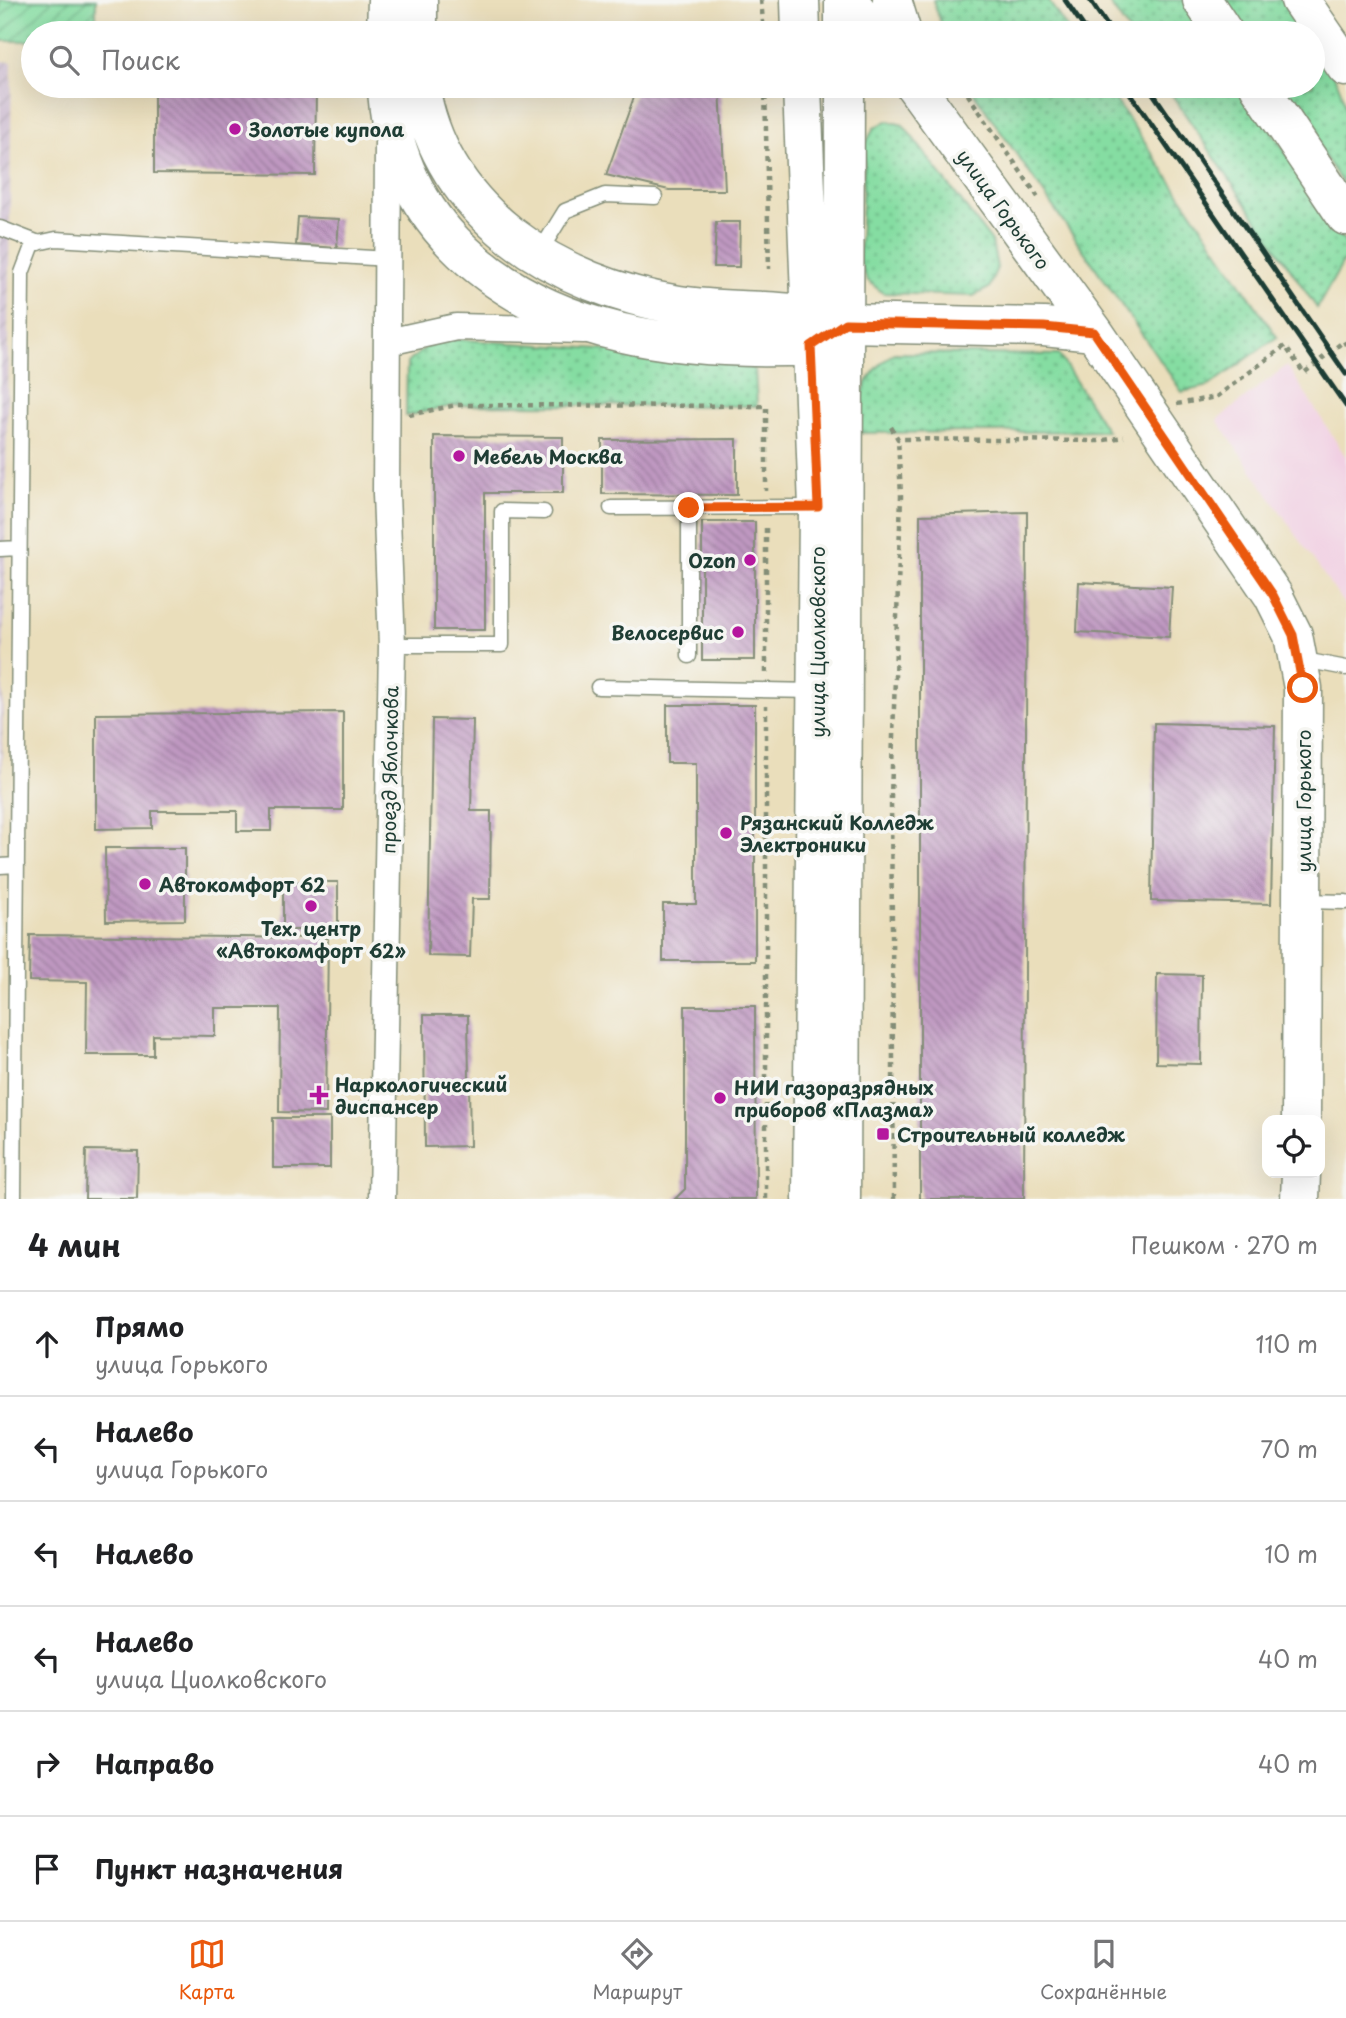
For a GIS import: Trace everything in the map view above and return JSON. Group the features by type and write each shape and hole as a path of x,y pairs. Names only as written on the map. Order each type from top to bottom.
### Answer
{"main road":[{"path":"386,21 387,0"},
{"path":"418,0 418,21"},
{"path":"800,0 801,21"},
{"path":"845,21 846,0"},
{"path":"846,0 864,21"},
{"path":"892,0 898,21"},
{"path":"1202,0 1216,21"},
{"path":"1300,0 1314,21"},
{"path":"1325,36 1346,67"},
{"name":"проезд Яблочкова","path":"387,98 408,181 437,225 474,263 515,293 546,309 612,331 732,347 822,328"},
{"path":"422,98 424,111 443,155 468,197 497,226 538,255 582,276 677,305 730,311 822,328 1044,327 1094,332"},
{"name":"улица Циолковского","path":"803,98 822,328 841,1199"},
{"name":"улица Циолковского","path":"812,1199 822,328 844,98"},
{"name":"улица Горького","path":"925,98 1094,332 1273,595 1293,635 1303,688 1301,1115"},
{"path":"1267,98 1346,216"},
{"path":"1300,1199 1301,1178"}],"street":[{"name":"проезд Яблочкова","path":"382,1199 392,645 387,416 387,98"},
{"name":"проезд Яблочкова","path":"388,342 456,327 612,331"}],"lane":[{"path":"538,255 565,211 605,195 655,197"},
{"path":"0,228 39,243"},
{"path":"14,1199 22,273 33,244 56,239 389,259"},
{"path":"611,508 766,510 818,507"},
{"path":"689,508 690,656"},
{"path":"392,645 502,645 502,511 544,512"},
{"path":"0,549 19,548"},
{"path":"1297,659 1346,668"},
{"path":"598,687 816,691"},
{"path":"0,866 17,866"},
{"path":"1303,901 1346,902"},
{"path":"0,1057 16,1057"}],"path":[{"path":"761,0 763,21"},
{"path":"765,98 769,270"},
{"path":"1170,407 1181,402 1216,397 1285,346 1304,373 1344,341 1346,345"},
{"path":"387,416 406,416 456,405 766,406 766,1199"},
{"path":"891,427 898,439 901,496 891,797 894,1199"},
{"path":"898,439 1098,441 1124,437"}],"shaded area":[{"path":"0,61 12,62 0,900"},
{"path":"1287,365 1346,457 1346,607 1217,420"}],"green space":[{"path":"0,0 96,0 96,21 21,21 21,41 0,41"},
{"path":"933,0 1048,0 1062,21 940,21"},
{"path":"1107,0 1186,0 1200,21 1122,21"},
{"path":"1223,0 1282,0 1297,21 1236,21"},
{"path":"1325,62 1340,88 1345,108 1342,151 1346,155 1346,189 1287,98 1325,98"},
{"path":"977,98 1114,98 1277,337 1209,386 1182,392"},
{"path":"1174,98 1250,98 1346,244 1346,257 1317,308"},
{"path":"887,121 903,125 992,242 997,268 989,288 973,296 883,293 867,280 859,260 865,145 874,128"},
{"path":"437,338 733,358 755,370 757,406 456,405 406,416 407,363"},
{"path":"894,353 1059,355 1107,431 860,433 865,387 875,370"}],"building":[{"name":"Золотые купола","path":"154,98 316,98 315,175 154,173"},
{"path":"634,98 721,98 725,190 669,190 606,175"},
{"path":"298,217 339,219 337,248 296,245"},
{"path":"716,222 740,222 739,267 714,267"},
{"path":"434,436 563,437 563,493 485,493 485,630 434,630"},
{"path":"737,439 737,495 602,494 602,440"},
{"path":"1027,512 1024,1199 920,1199 920,515"},
{"path":"702,522 755,522 755,660 702,660"},
{"path":"1079,582 1172,587 1169,637 1077,632"},
{"name":"Рязанский Колледж Электроники","path":"667,705 755,705 755,961 663,961 663,904 696,904 696,763 667,763"},
{"path":"343,712 343,810 271,810 271,831 237,831 237,811 152,811 152,828 96,829 96,714"},
{"path":"432,719 473,720 471,811 491,811 490,899 472,899 470,957 428,956"},
{"path":"1154,723 1275,726 1271,904 1151,901"},
{"name":"Автокомфорт 62","path":"105,848 185,848 185,920 106,921"},
{"name":"Тех. центр «Автокомфорт 62»","path":"283,882 338,882 338,930 283,930"},
{"path":"30,935 328,938 326,1113 279,1112 280,1008 215,1008 215,1036 153,1035 153,1055 86,1055 87,982 29,981"},
{"path":"1157,974 1202,975 1201,1064 1156,1063"},
{"name":"НИИ газоразрядных приборов «Плазма»","path":"685,1006 755,1006 756,1199 675,1199 685,1189"},
{"path":"424,1015 468,1015 470,1146 425,1147"},
{"path":"273,1118 330,1118 330,1168 273,1168"},
{"path":"86,1150 138,1151 137,1199 85,1199"}],"railway":[{"path":"1065,0 1080,21"},
{"path":"1090,0 1104,21"},
{"path":"1133,98 1346,406"},
{"path":"1156,98 1346,374"}],"place":[{"name":"Золотые купола","path":"235,129"},
{"name":"Мебель Москва","path":"459,456"},
{"name":"Ozon","path":"750,560"},
{"name":"Велосервис","path":"738,632"},
{"name":"Рязанский Колледж Электроники","path":"726,833"},
{"name":"Автокомфорт 62","path":"145,884"},
{"name":"Тех. центр «Автокомфорт 62»","path":"311,906"},
{"name":"Наркологический диспансер","path":"319,1095"},
{"name":"НИИ газоразрядных приборов «Плазма»","path":"720,1098"},
{"name":"Строительный колледж","path":"883,1134"}],"route":[{"path":"689,508 766,510 818,507 811,346 845,323 1044,327 1094,332 1273,595 1293,635 1303,688"}]}
